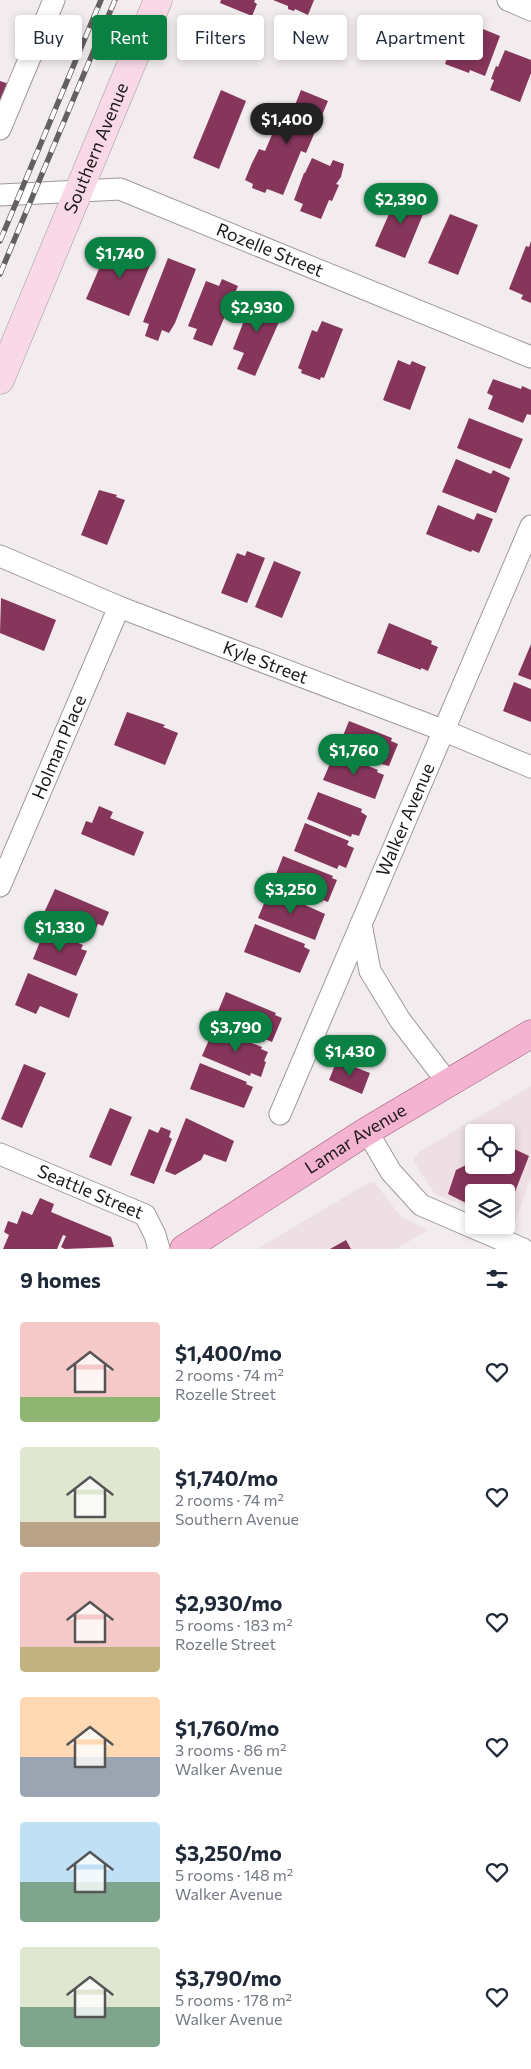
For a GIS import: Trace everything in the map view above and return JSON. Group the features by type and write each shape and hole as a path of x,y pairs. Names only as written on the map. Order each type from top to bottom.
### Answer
{"main road":[{"name":"Southern Avenue","path":"0,380 158,0"},
{"name":"Lamar Avenue","path":"184,1249 367,1131 531,1034"}],"street":[{"path":"0,128 54,0"},
{"path":"508,0 531,10"},
{"name":"Rozelle Street","path":"0,195 120,189 531,357"},
{"name":"Walker Avenue","path":"280,1114 531,526"},
{"name":"Kyle Street","path":"0,556 119,608 445,731 531,767"},
{"name":"Holman Place","path":"0,886 119,608"},
{"path":"361,924 370,971 400,1020 448,1083"},
{"path":"367,1131 391,1172 421,1205 522,1249"},
{"name":"Seattle Street","path":"0,1154 144,1215 155,1236 158,1249"}],"shaded area":[{"path":"531,1086 531,1178 515,1221 515,1184 465,1184 465,1206 435,1194 413,1160 419,1152 465,1125 465,1174 515,1174 515,1124 467,1124"},
{"path":"370,1182 375,1183 401,1217 428,1230 396,1249 257,1249"}],"building":[{"path":"221,0 255,0 254,2 257,4 252,15 250,15 220,3"},
{"path":"273,0 314,0 308,15 295,9 294,11 288,9 288,6"},
{"path":"483,29 500,36 485,76 470,70 469,73 445,64 446,60 483,60"},
{"path":"505,50 531,60 531,73 520,102 490,90 494,80 491,79"},
{"path":"0,81 9,84 0,106"},
{"path":"221,90 246,101 219,169 193,158"},
{"path":"301,90 328,101 306,153 301,151 283,195 267,189 265,193 252,188 253,184 245,180 259,149 265,151 280,116 289,120"},
{"path":"312,158 330,166 333,160 344,164 341,177 336,184 339,185 332,201 329,200 321,219 300,211 303,204 294,200"},
{"path":"399,191 420,201 418,204 424,207 422,211 424,212 405,258 375,246"},
{"path":"450,214 478,225 458,275 428,263"},
{"path":"111,241 153,258 129,316 86,299"},
{"path":"531,241 531,303 521,299 523,295 509,289 526,246 529,247"},
{"path":"168,258 196,269 175,323 169,333 162,330 158,341 145,336 149,324 143,322"},
{"path":"222,279 238,286 212,346 193,339 197,329 188,326 206,281 219,286"},
{"path":"260,292 279,300 275,309 283,313 255,376 237,369 244,353 233,349 252,300 256,302"},
{"path":"322,321 343,329 324,378 321,377 320,380 301,373 302,370 298,368 312,330 317,332"},
{"path":"398,360 410,365 412,361 426,367 410,410 383,400"},
{"path":"493,379 521,389 522,386 531,390 531,415 527,414 523,423 488,409 493,396 487,393"},
{"path":"469,418 523,439 510,469 457,448"},
{"path":"456,459 491,474 493,470 510,478 496,513 442,492"},
{"path":"99,490 117,495 116,497 125,500 107,545 81,535"},
{"path":"438,505 474,520 477,513 493,519 479,553 472,550 471,552 426,534"},
{"path":"247,551 265,558 247,603 221,593 237,553 245,556"},
{"path":"274,561 301,572 282,618 255,607"},
{"path":"1,598 56,620 44,651 0,633"},
{"path":"389,623 432,641 431,644 438,647 428,671 377,653"},
{"path":"531,644 531,680 518,675"},
{"path":"514,682 531,689 531,722 503,711"},
{"path":"127,712 165,725 163,727 178,733 165,765 114,745"},
{"path":"349,721 392,738 391,741 398,744 389,766 380,765 338,748"},
{"path":"335,752 378,770 377,772 384,775 375,799 323,780"},
{"path":"318,792 362,809 361,812 367,816 359,836 352,834 351,837 307,819"},
{"path":"99,806 113,812 110,818 144,832 134,856 81,834 86,821 92,823"},
{"path":"305,823 349,841 347,845 354,848 346,868 339,865 337,869 294,851"},
{"path":"283,856 333,876 332,878 337,880 328,902 323,900 322,902 273,882"},
{"path":"55,889 109,912 103,926 98,924 95,930 87,926 84,934 42,917"},
{"path":"270,889 325,914 315,940 258,918"},
{"path":"255,924 305,944 304,947 310,950 300,973 244,952"},
{"path":"45,929 83,945 81,949 87,951 76,976 33,959"},
{"path":"28,973 78,994 69,1018 40,1006 36,1014 15,1005"},
{"path":"226,992 276,1013 275,1015 282,1018 272,1042 265,1039 264,1042 214,1021"},
{"path":"214,1028 262,1047 261,1049 268,1052 261,1077 251,1073 250,1076 202,1056"},
{"path":"337,1060 370,1073 362,1094 329,1080"},
{"path":"200,1063 247,1082 246,1084 253,1087 244,1108 190,1089"},
{"path":"24,1064 46,1073 22,1128 1,1119"},
{"path":"110,1108 132,1117 111,1166 89,1157"},
{"path":"186,1118 234,1141 226,1162 204,1154 201,1160 175,1175 165,1171"},
{"path":"161,1127 171,1131 169,1137 172,1139 154,1184 130,1175 149,1129 158,1133"},
{"path":"515,1149 529,1156 515,1192 515,1184 465,1184 465,1202 448,1194 456,1170 465,1166 465,1174 515,1174"},
{"path":"40,1198 54,1204 51,1212 111,1237 114,1247 65,1249 61,1247 66,1236 63,1235 57,1249 3,1249 9,1235 4,1232 8,1221 17,1224 22,1211 32,1215"},
{"path":"346,1240 351,1249 330,1249"}],"railway":[{"path":"0,241 101,0"},
{"path":"0,274 115,0"}]}
